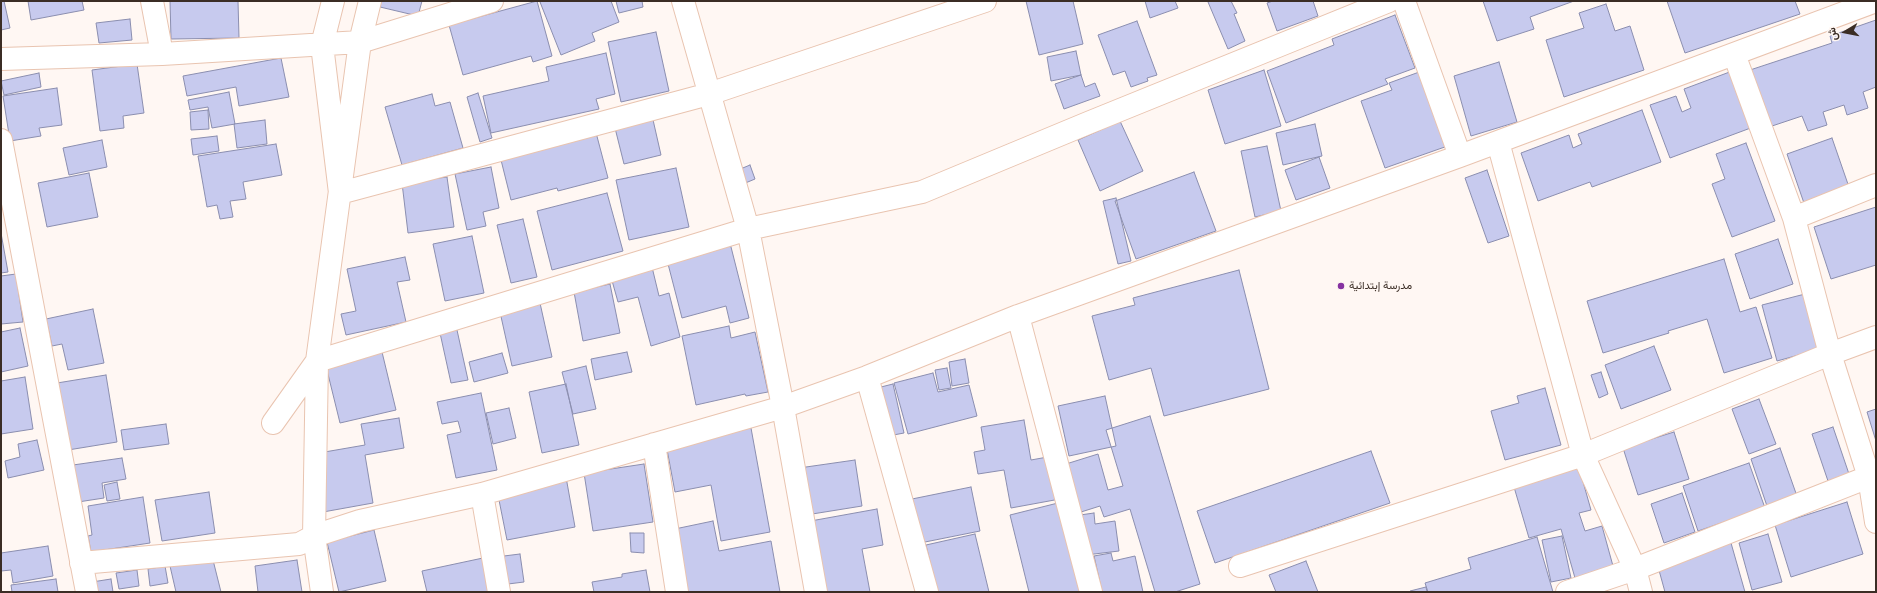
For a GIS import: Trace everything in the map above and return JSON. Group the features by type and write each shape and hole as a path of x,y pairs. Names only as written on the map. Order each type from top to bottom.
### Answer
{"street":[{"path":"152,1 162,54"},
{"path":"332,1 322,46 340,193"},
{"path":"322,592 314,536 317,361 360,42 370,1"},
{"path":"1,59 162,54 286,46 322,46 360,42 492,1"},
{"path":"683,1 748,229 783,407 816,592"},
{"path":"340,193 709,94 985,1"},
{"path":"273,423 317,361 748,229 922,192 1389,1"},
{"path":"1404,1 1460,156"},
{"path":"81,563 299,544 314,536 360,521 482,494 783,407 867,377 1018,316 1460,156 1876,1"},
{"path":"1734,54 1794,218 1830,354 1872,475 1876,522"},
{"path":"1,140 87,592"},
{"path":"1498,142 1583,455 1635,569 1641,592"},
{"path":"1794,218 1876,185"},
{"path":"1018,316 1091,592"},
{"path":"1240,566 1583,455 1830,354 1876,337"},
{"path":"867,377 927,592"},
{"path":"654,444 677,592"},
{"path":"1567,592 1635,569 1872,475"},
{"path":"482,494 499,592"}],"building":[{"path":"1,1 4,1 10,28 1,30"},
{"path":"28,1 82,1 84,10 31,20"},
{"path":"170,1 238,1 239,38 171,39"},
{"path":"381,1 422,1 418,16 380,7"},
{"path":"537,1 552,56 533,62 531,56 463,75 449,25"},
{"path":"611,1 619,22 592,33 595,41 561,55 540,2"},
{"path":"616,1 642,1 643,7 619,13"},
{"path":"1026,1 1073,1 1083,44 1039,55"},
{"path":"1145,1 1175,1 1178,8 1150,18"},
{"path":"1231,1 1237,13 1234,14 1245,41 1228,49 1208,2"},
{"path":"1273,1 1313,1 1318,16 1277,31 1267,3"},
{"path":"1483,1 1574,1 1530,17 1534,29 1497,41"},
{"path":"1667,1 1795,1 1800,14 1685,53"},
{"path":"1606,4 1615,31 1630,26 1644,70 1564,97 1546,40 1584,28 1579,13"},
{"path":"1395,15 1415,68 1385,79 1388,84 1286,123 1267,71 1334,45 1332,39"},
{"path":"130,19 132,40 99,43 96,23"},
{"path":"1876,20 1876,87 1863,92 1868,108 1847,115 1844,105 1823,112 1827,125 1808,131 1802,116 1766,128 1747,71 1832,43 1830,36"},
{"path":"1137,21 1157,75 1147,78 1148,81 1131,87 1125,71 1113,75 1098,35"},
{"path":"656,32 669,91 621,102 608,42"},
{"path":"1076,51 1081,75 1051,81 1047,57"},
{"path":"606,53 615,94 596,99 599,109 491,133 483,96 549,81 546,67"},
{"path":"281,58 289,97 239,106 236,87 187,96 183,76"},
{"path":"1499,62 1517,122 1471,136 1454,76"},
{"path":"137,64 144,113 123,116 124,128 100,131 92,70"},
{"path":"1433,67 1459,142 1385,168 1361,101 1392,90 1389,83"},
{"path":"1264,70 1281,126 1225,144 1208,90"},
{"path":"1735,70 1756,126 1670,158 1650,105 1676,96 1682,112 1691,108 1684,89"},
{"path":"39,73 41,87 4,95 1,81"},
{"path":"1081,75 1085,87 1095,83 1100,96 1064,109 1055,84"},
{"path":"57,88 62,125 39,128 41,136 10,141 3,96"},
{"path":"229,92 235,124 212,128 208,107 190,110 188,100"},
{"path":"478,93 492,138 480,142 467,97"},
{"path":"432,94 435,106 450,102 463,148 402,165 385,107"},
{"path":"208,110 209,129 191,130 190,112"},
{"path":"1642,110 1661,162 1592,187 1590,182 1538,201 1521,153 1569,135 1573,148 1582,144 1578,134"},
{"path":"651,111 661,155 624,164 613,120"},
{"path":"265,120 267,144 237,148 234,124"},
{"path":"1120,121 1143,171 1100,191 1078,140"},
{"path":"1315,124 1322,156 1283,165 1276,133"},
{"path":"594,125 608,178 558,191 557,188 511,200 499,152"},
{"path":"217,136 219,151 193,155 191,139"},
{"path":"1832,138 1850,190 1805,206 1787,154"},
{"path":"102,140 107,167 69,175 63,148"},
{"path":"1746,143 1775,221 1732,237 1712,184 1725,179 1716,154"},
{"path":"276,144 282,175 243,182 246,199 230,201 233,217 220,219 217,205 207,207 198,156"},
{"path":"1267,146 1281,211 1255,217 1241,151"},
{"path":"1319,157 1330,188 1296,200 1285,170"},
{"path":"750,165 755,179 743,184 738,170"},
{"path":"491,167 499,208 483,212 486,226 467,230 455,174"},
{"path":"676,168 689,227 629,240 616,180"},
{"path":"1487,170 1509,236 1488,243 1465,178"},
{"path":"1194,172 1216,231 1136,259 1115,201"},
{"path":"89,173 98,217 47,227 38,183"},
{"path":"447,177 454,227 408,233 402,183"},
{"path":"607,193 623,251 552,270 537,211"},
{"path":"1116,198 1131,261 1118,264 1103,201"},
{"path":"1876,207 1876,265 1831,279 1814,227"},
{"path":"523,219 537,277 511,283 497,225"},
{"path":"1,233 8,272 1,273"},
{"path":"472,236 484,293 445,301 433,244"},
{"path":"1778,239 1793,284 1750,299 1735,254"},
{"path":"730,243 749,318 730,323 726,306 682,318 667,260"},
{"path":"405,257 410,280 397,282 406,322 346,335 341,314 356,311 347,269"},
{"path":"1724,259 1740,312 1756,307 1772,358 1724,373 1707,319 1668,331 1669,333 1603,353 1587,301"},
{"path":"652,267 659,296 669,293 680,337 651,346 638,297 618,302 611,277"},
{"path":"1239,270 1269,389 1164,416 1151,368 1109,380 1092,316 1135,305 1133,298"},
{"path":"16,274 23,322 1,324 1,276"},
{"path":"610,284 620,333 583,341 574,292"},
{"path":"1809,293 1824,348 1777,361 1762,305"},
{"path":"540,303 552,357 512,366 500,312"},
{"path":"93,309 104,363 68,370 62,344 52,346 46,319"},
{"path":"729,326 731,338 755,332 768,392 746,396 745,394 696,405 682,336"},
{"path":"20,328 28,366 1,372 1,332"},
{"path":"457,330 468,380 451,383 440,333"},
{"path":"1654,346 1671,390 1621,409 1605,365"},
{"path":"382,352 396,410 340,423 326,366"},
{"path":"627,352 632,372 595,380 591,359"},
{"path":"502,353 508,373 474,382 469,362"},
{"path":"965,359 969,383 952,386 949,362"},
{"path":"586,366 596,409 573,414 562,372"},
{"path":"947,368 951,388 939,390 935,370"},
{"path":"1601,372 1608,394 1599,398 1591,375"},
{"path":"933,373 938,392 969,385 977,416 908,434 894,383"},
{"path":"106,375 117,442 68,450 57,383"},
{"path":"25,377 33,429 1,434 1,381"},
{"path":"566,384 579,445 542,453 529,392"},
{"path":"893,384 904,433 888,436 877,388"},
{"path":"1545,388 1561,445 1505,460 1491,411 1519,403 1517,396"},
{"path":"481,393 497,470 456,478 447,435 461,432 458,421 442,424 437,402"},
{"path":"1105,396 1116,446 1069,456 1058,406"},
{"path":"1759,399 1776,444 1749,454 1732,409"},
{"path":"509,408 516,438 493,444 486,413"},
{"path":"1876,409 1876,441 1867,412"},
{"path":"1150,416 1200,584 1175,592 1155,592 1130,509 1104,517 1100,506 1081,512 1066,464 1098,454 1108,490 1123,486 1106,430"},
{"path":"399,418 404,448 365,455 373,503 323,512 313,454 365,445 361,424"},
{"path":"1024,420 1031,460 1053,456 1060,499 1011,508 1004,470 978,474 974,452 985,450 981,427"},
{"path":"166,424 169,444 124,450 121,430"},
{"path":"1833,427 1849,474 1828,481 1812,434"},
{"path":"751,428 770,532 721,541 711,485 675,492 666,444"},
{"path":"1674,432 1689,479 1638,495 1623,448"},
{"path":"37,440 44,470 8,478 5,461 20,457 18,444"},
{"path":"1780,448 1798,499 1768,509 1751,459"},
{"path":"1371,451 1390,503 1215,563 1197,511"},
{"path":"122,458 126,479 102,483 104,498 78,502 73,465"},
{"path":"855,460 862,506 806,515 799,468"},
{"path":"1749,463 1765,508 1698,531 1683,486"},
{"path":"644,464 653,522 593,531 584,473"},
{"path":"1578,464 1591,510 1579,513 1585,531 1602,526 1613,566 1575,578 1561,529 1529,538 1514,487"},
{"path":"566,477 575,527 507,540 497,490"},
{"path":"117,482 120,499 107,501 104,485"},
{"path":"971,487 980,531 920,543 912,499"},
{"path":"209,492 215,533 162,541 155,500"},
{"path":"1682,493 1695,532 1664,543 1651,504"},
{"path":"143,497 150,543 91,552 88,536 92,535 88,506"},
{"path":"1062,502 1084,592 1029,592 1010,515"},
{"path":"1847,502 1863,554 1791,577 1775,525"},
{"path":"877,509 883,545 862,549 870,592 818,592 805,522"},
{"path":"1094,513 1095,524 1115,521 1119,551 1086,555 1080,515"},
{"path":"713,521 719,551 771,541 780,592 682,592 670,530"},
{"path":"374,530 386,581 339,592 327,542"},
{"path":"630,533 644,533 644,553 631,552"},
{"path":"975,534 989,592 937,592 926,545"},
{"path":"1768,534 1782,582 1752,590 1739,543"},
{"path":"1562,536 1571,578 1551,582 1542,540"},
{"path":"1537,537 1553,592 1428,592 1425,583 1471,569 1468,558"},
{"path":"1731,543 1745,592 1665,592 1657,563"},
{"path":"48,546 53,576 13,583 11,570 1,571 1,553"},
{"path":"1111,553 1113,561 1135,556 1143,592 1102,592 1094,556"},
{"path":"520,554 524,582 508,584 504,556"},
{"path":"212,556 221,592 176,592 170,566"},
{"path":"483,558 491,592 427,592 422,571"},
{"path":"297,560 302,592 258,592 255,566"},
{"path":"1306,561 1318,592 1276,592 1269,575"},
{"path":"165,566 168,583 150,586 148,569"},
{"path":"137,570 139,586 119,589 116,573"},
{"path":"646,570 650,592 594,592 592,582 622,577 622,574"},
{"path":"56,579 58,592 12,592 11,585"},
{"path":"111,579 113,592 93,592 92,582"},
{"path":"1426,587 1427,592 1410,591"}],"place":[{"name":"مدرسة إبتدائية","path":"1341,286"}]}
